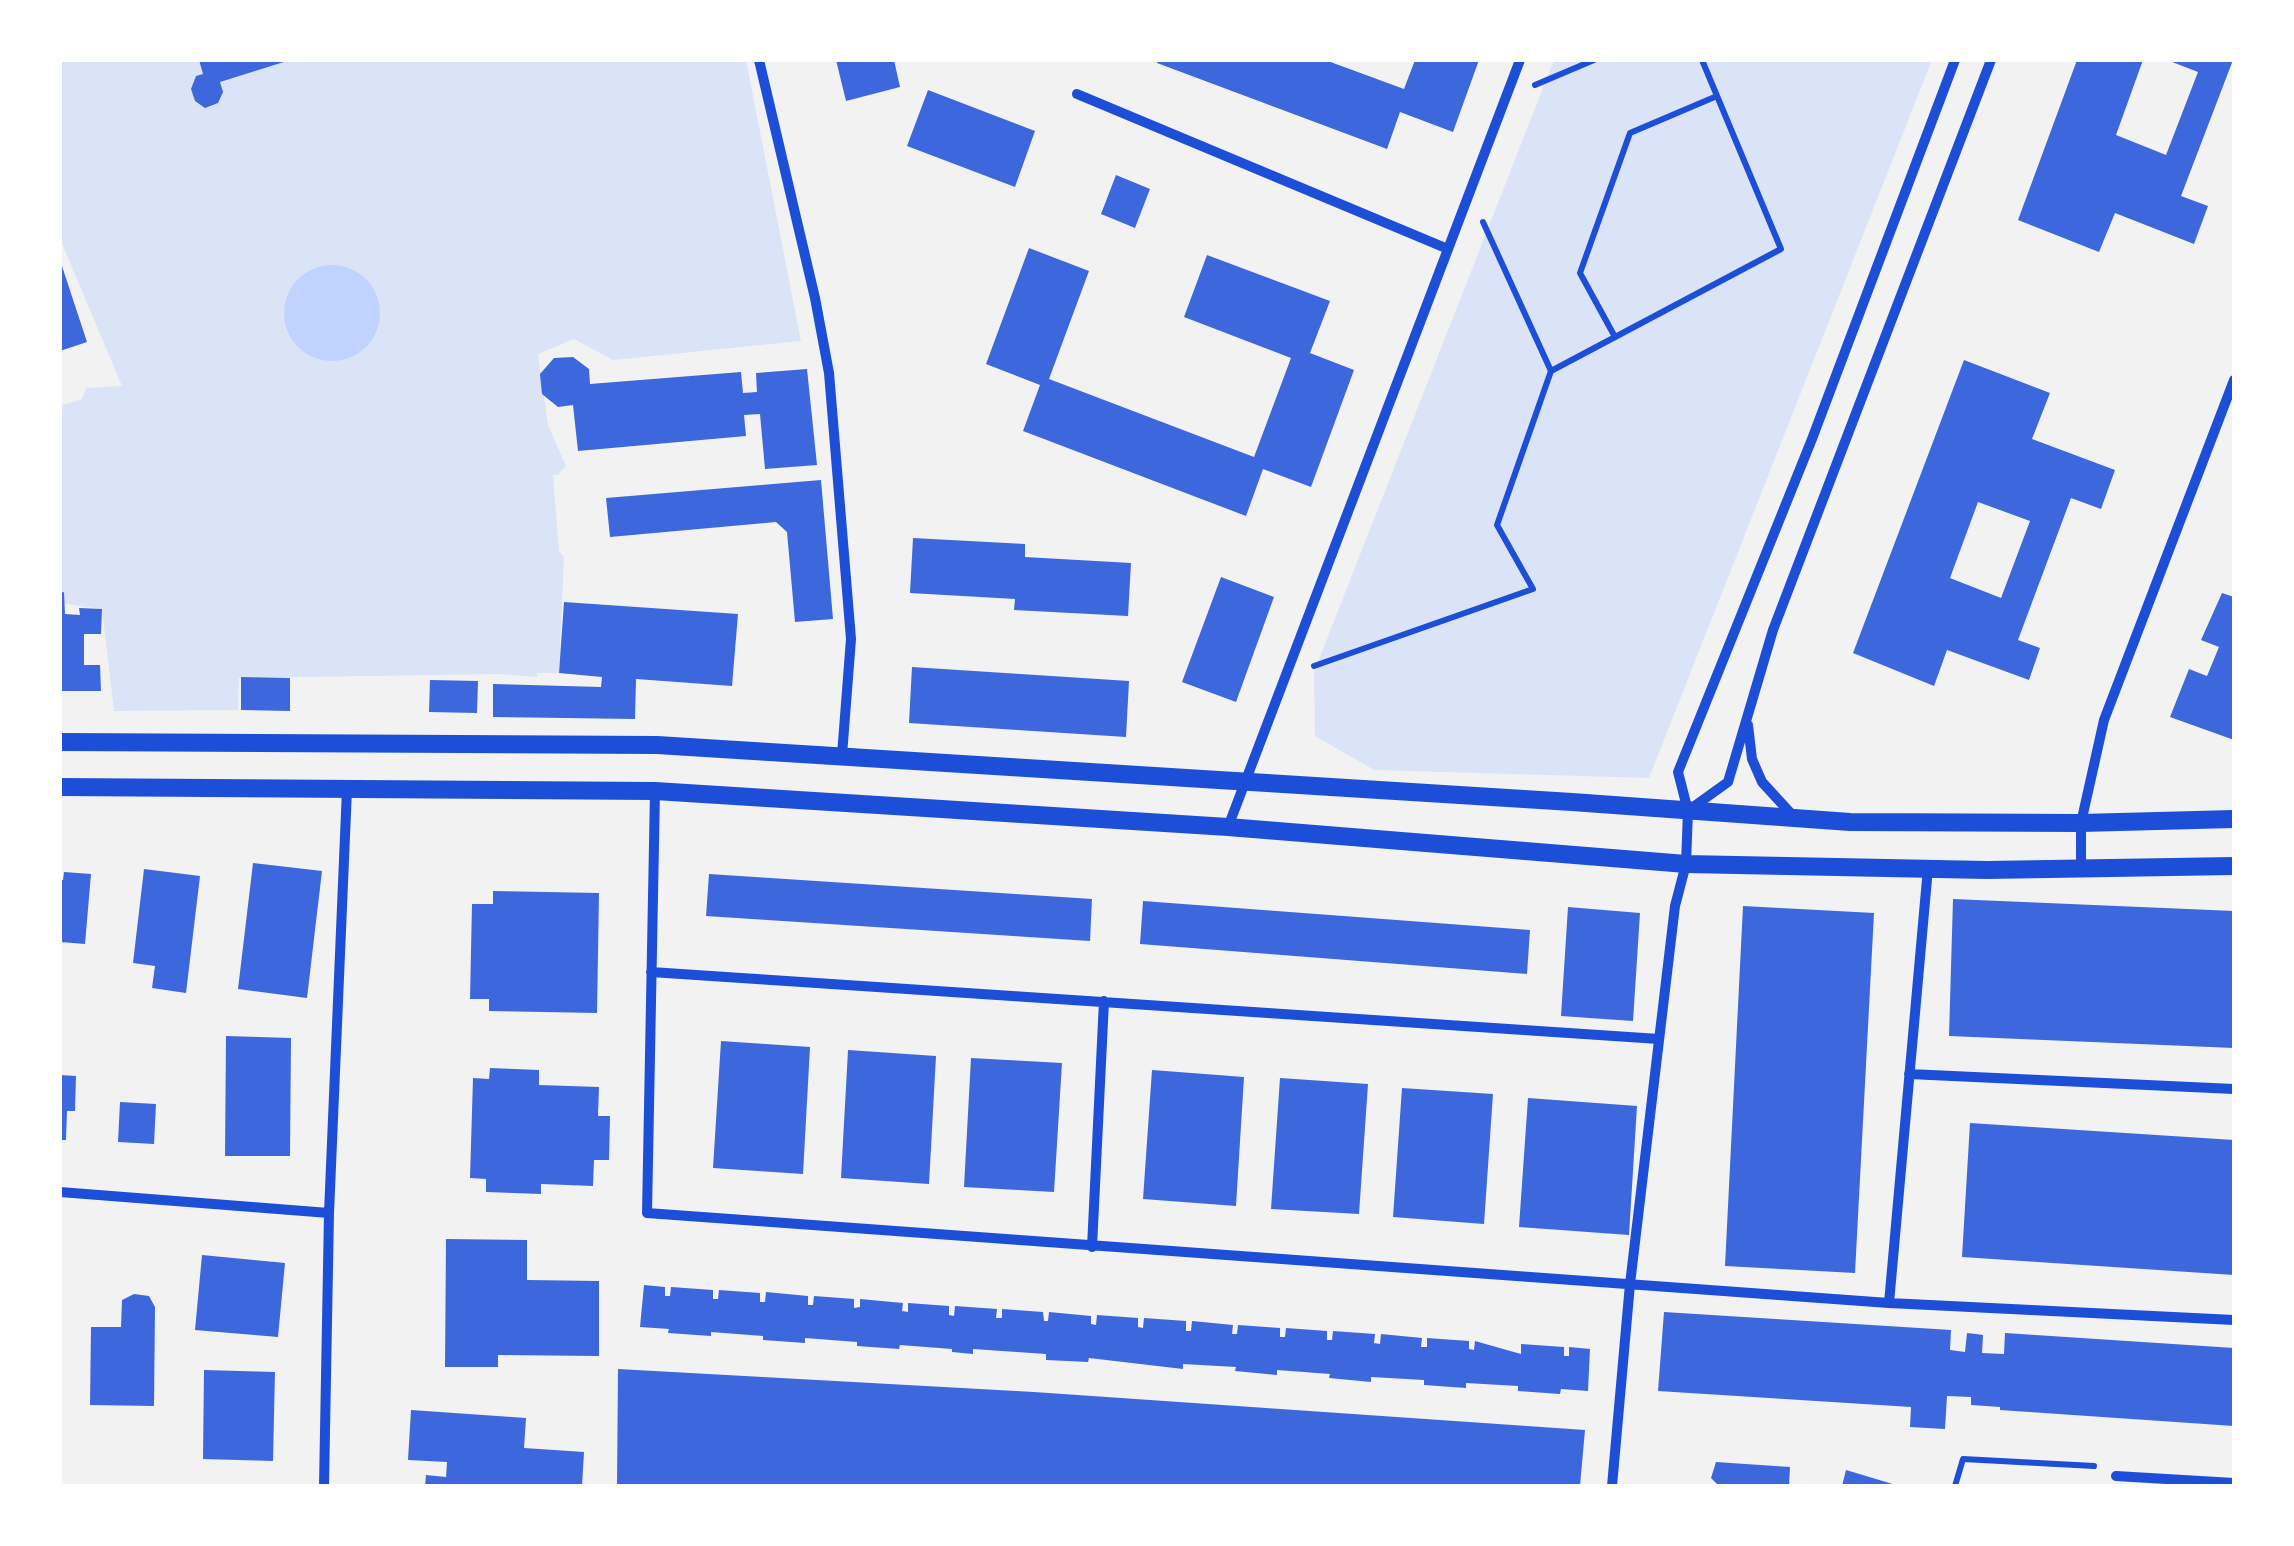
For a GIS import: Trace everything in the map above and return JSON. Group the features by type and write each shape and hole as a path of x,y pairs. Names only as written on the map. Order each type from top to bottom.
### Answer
{"street":[{"path":"759,60 829,374 851,639 842,755"},
{"path":"1228,827 1520,60"},
{"path":"1612,1486 1630,1284 1659,1039 1676,906 1686,864 1688,810 1678,772 1812,438 1956,60"},
{"path":"1688,810 1728,782 1773,630 1991,60"},
{"path":"1077,94 1448,250"},
{"path":"2080,868 2081,823 2104,720 2234,380"},
{"path":"1747,719 1752,758 1762,782 1795,818"},
{"path":"60,742 583,744 842,755 1850,822 2081,823 2234,818"},
{"path":"60,787 655,791 1228,827 1686,864 1928,868 2234,866"},
{"path":"324,1486 328,1213 347,788"},
{"path":"655,791 647,1213 1890,1303 2234,1320"},
{"path":"1890,1303 1928,868"},
{"path":"651,972 1659,1039"},
{"path":"1092,1247 1104,1001"},
{"path":"1910,1074 2234,1090"},
{"path":"60,1192 328,1213"},
{"path":"2116,1476 2234,1483"}],"path":[{"path":"1506,97 1594,60"},
{"path":"1286,676 1533,589 1498,525 1551,371 1781,250 1702,60"},
{"path":"1615,337 1580,273 1630,133 1716,96"},
{"path":"1470,192 1551,371"},
{"path":"1955,1486 1963,1459 2110,1467 2116,1476"}],"shaded area":[{"path":"60,60 746,60 801,341 613,360 574,339 538,354 548,425 566,466 553,475 559,551 564,557 559,673 537,673 537,677 500,674 239,678 238,710 114,711 102,609 60,603 60,406 82,399 86,388 122,386 60,239"},
{"path":"1554,60 1932,60 1649,778 1374,770 1315,736 1314,672"}],"water":[{"path":"332,265 350,268 366,279 377,295 377,331 366,347 350,358 332,361 314,358 298,347 287,331 284,313 287,295 298,279 314,268"}],"building":[{"path":"199,60 287,61 220,82 223,92 218,103 205,108 195,101 191,89 196,76 203,74"},
{"path":"836,60 894,60 900,87 846,101"},
{"path":"1325,60 1404,89 1415,60 1479,60 1453,132 1400,112 1387,149 1157,63"},
{"path":"2077,60 2143,60 2116,135 2166,155 2198,72 2167,60 2233,60 2181,196 2208,206 2194,244 2115,213 2099,252 2018,220"},
{"path":"928,90 1035,131 1015,187 907,146"},
{"path":"1116,175 1150,189 1135,228 1101,214"},
{"path":"1029,248 1089,271 1049,379 1254,457 1291,358 1184,317 1207,255 1330,301 1310,353 1354,370 1311,487 1263,469 1246,516 1023,431 1040,385 986,364"},
{"path":"60,260 87,342 60,351"},
{"path":"573,357 589,369 590,384 741,372 743,393 757,392 756,373 807,369 817,465 765,469 760,414 744,415 746,436 578,451 573,405 558,407 542,394 540,374 554,358"},
{"path":"1964,360 2050,393 2032,439 2115,470 2101,509 2071,498 2018,640 2040,648 2029,680 1947,650 1934,686 1853,653","holes":["1978,502 2030,521 2001,598 1950,578"]},
{"path":"821,480 833,619 795,622 787,532 776,522 610,537 606,498"},
{"path":"913,538 1025,544 1025,557 1131,563 1128,616 1014,610 1015,599 910,593"},
{"path":"1221,577 1274,597 1236,702 1182,682"},
{"path":"64,592 65,614 80,615 79,608 102,609 101,634 84,634 84,665 100,665 101,691 60,691 60,593"},
{"path":"2222,593 2234,597 2234,740 2170,717 2189,669 2207,676 2219,647 2201,640"},
{"path":"564,602 738,614 732,686 636,679 635,719 493,717 493,684 601,687 602,677 559,673"},
{"path":"912,667 1129,681 1126,737 909,723"},
{"path":"241,677 290,678 290,711 241,710"},
{"path":"430,680 478,681 477,713 429,712"},
{"path":"253,863 322,871 307,998 238,989"},
{"path":"144,869 200,876 186,993 152,988 155,966 133,963"},
{"path":"64,872 91,874 85,944 60,942 60,880"},
{"path":"709,874 1092,899 1090,941 706,916"},
{"path":"493,891 599,893 597,1013 489,1011 489,999 470,999 472,904 493,904"},
{"path":"1953,899 2234,911 2234,1048 1949,1036"},
{"path":"1143,901 1530,930 1527,974 1140,944"},
{"path":"1743,906 1874,913 1855,1273 1725,1266"},
{"path":"1568,907 1640,913 1633,1021 1561,1016"},
{"path":"226,1036 291,1038 290,1156 225,1156"},
{"path":"721,1041 810,1047 803,1174 713,1168"},
{"path":"848,1050 936,1056 929,1184 841,1178"},
{"path":"971,1058 1062,1063 1054,1192 964,1187"},
{"path":"490,1068 539,1070 539,1085 599,1087 598,1116 610,1116 609,1160 594,1160 593,1186 541,1184 541,1194 486,1192 486,1179 470,1178 473,1078 489,1079"},
{"path":"1152,1070 1244,1077 1236,1206 1143,1199"},
{"path":"60,1075 76,1076 75,1111 67,1111 66,1140 60,1140"},
{"path":"1280,1078 1368,1084 1359,1214 1271,1209"},
{"path":"1402,1088 1493,1094 1484,1224 1393,1217"},
{"path":"1528,1098 1637,1106 1629,1235 1519,1227"},
{"path":"120,1102 156,1104 154,1144 118,1142"},
{"path":"1970,1123 2234,1140 2234,1275 1962,1257"},
{"path":"446,1239 527,1240 527,1280 599,1281 599,1356 498,1355 498,1367 445,1367"},
{"path":"202,1255 285,1263 278,1337 195,1330"},
{"path":"644,1285 665,1287 665,1296 670,1296 671,1287 713,1290 713,1299 718,1299 719,1290 760,1293 760,1302 765,1302 766,1292 808,1296 808,1305 813,1305 814,1296 854,1299 854,1308 860,1307 860,1299 903,1303 902,1311 908,1312 908,1303 949,1306 949,1315 954,1316 955,1306 997,1309 996,1318 1002,1318 1002,1309 1043,1312 1044,1321 1048,1321 1049,1312 1091,1316 1091,1324 1096,1325 1097,1315 1138,1318 1138,1327 1143,1328 1144,1318 1186,1321 1186,1331 1191,1331 1192,1321 1233,1325 1232,1334 1237,1334 1238,1325 1280,1328 1280,1337 1285,1337 1286,1328 1327,1331 1327,1340 1332,1340 1333,1331 1375,1334 1374,1343 1380,1344 1381,1334 1422,1338 1421,1347 1427,1347 1427,1338 1469,1341 1469,1349 1474,1350 1475,1341 1521,1354 1521,1344 1564,1347 1564,1356 1569,1356 1569,1347 1590,1349 1588,1391 1561,1389 1560,1394 1518,1391 1518,1386 1466,1383 1466,1388 1424,1385 1424,1380 1371,1377 1371,1382 1277,1370 1277,1375 1235,1371 1236,1367 1183,1364 1183,1369 1089,1358 1088,1362 1046,1360 1046,1354 973,1349 973,1354 900,1345 899,1349 857,1346 857,1342 805,1338 805,1343 711,1332 711,1336 668,1333 669,1329 640,1327"},
{"path":"134,1294 149,1296 155,1307 154,1406 90,1405 91,1327 121,1327 122,1300"},
{"path":"1664,1312 1951,1330 1950,1350 1965,1352 1967,1333 1983,1335 1982,1353 2004,1354 2005,1333 2234,1348 2234,1426 2000,1410 1971,1405 1971,1397 1947,1396 1945,1429 1910,1427 1911,1407 1658,1391"},
{"path":"618,1369 1034,1392 1585,1430 1580,1486 617,1486"},
{"path":"204,1370 275,1372 273,1461 203,1459"},
{"path":"411,1410 526,1418 524,1448 584,1452 582,1486 425,1486 426,1475 446,1477 447,1462 408,1460"},
{"path":"1716,1462 1790,1467 1789,1486 1719,1486 1711,1478"},
{"path":"1846,1470 1896,1485 1896,1486 1842,1486"}]}
